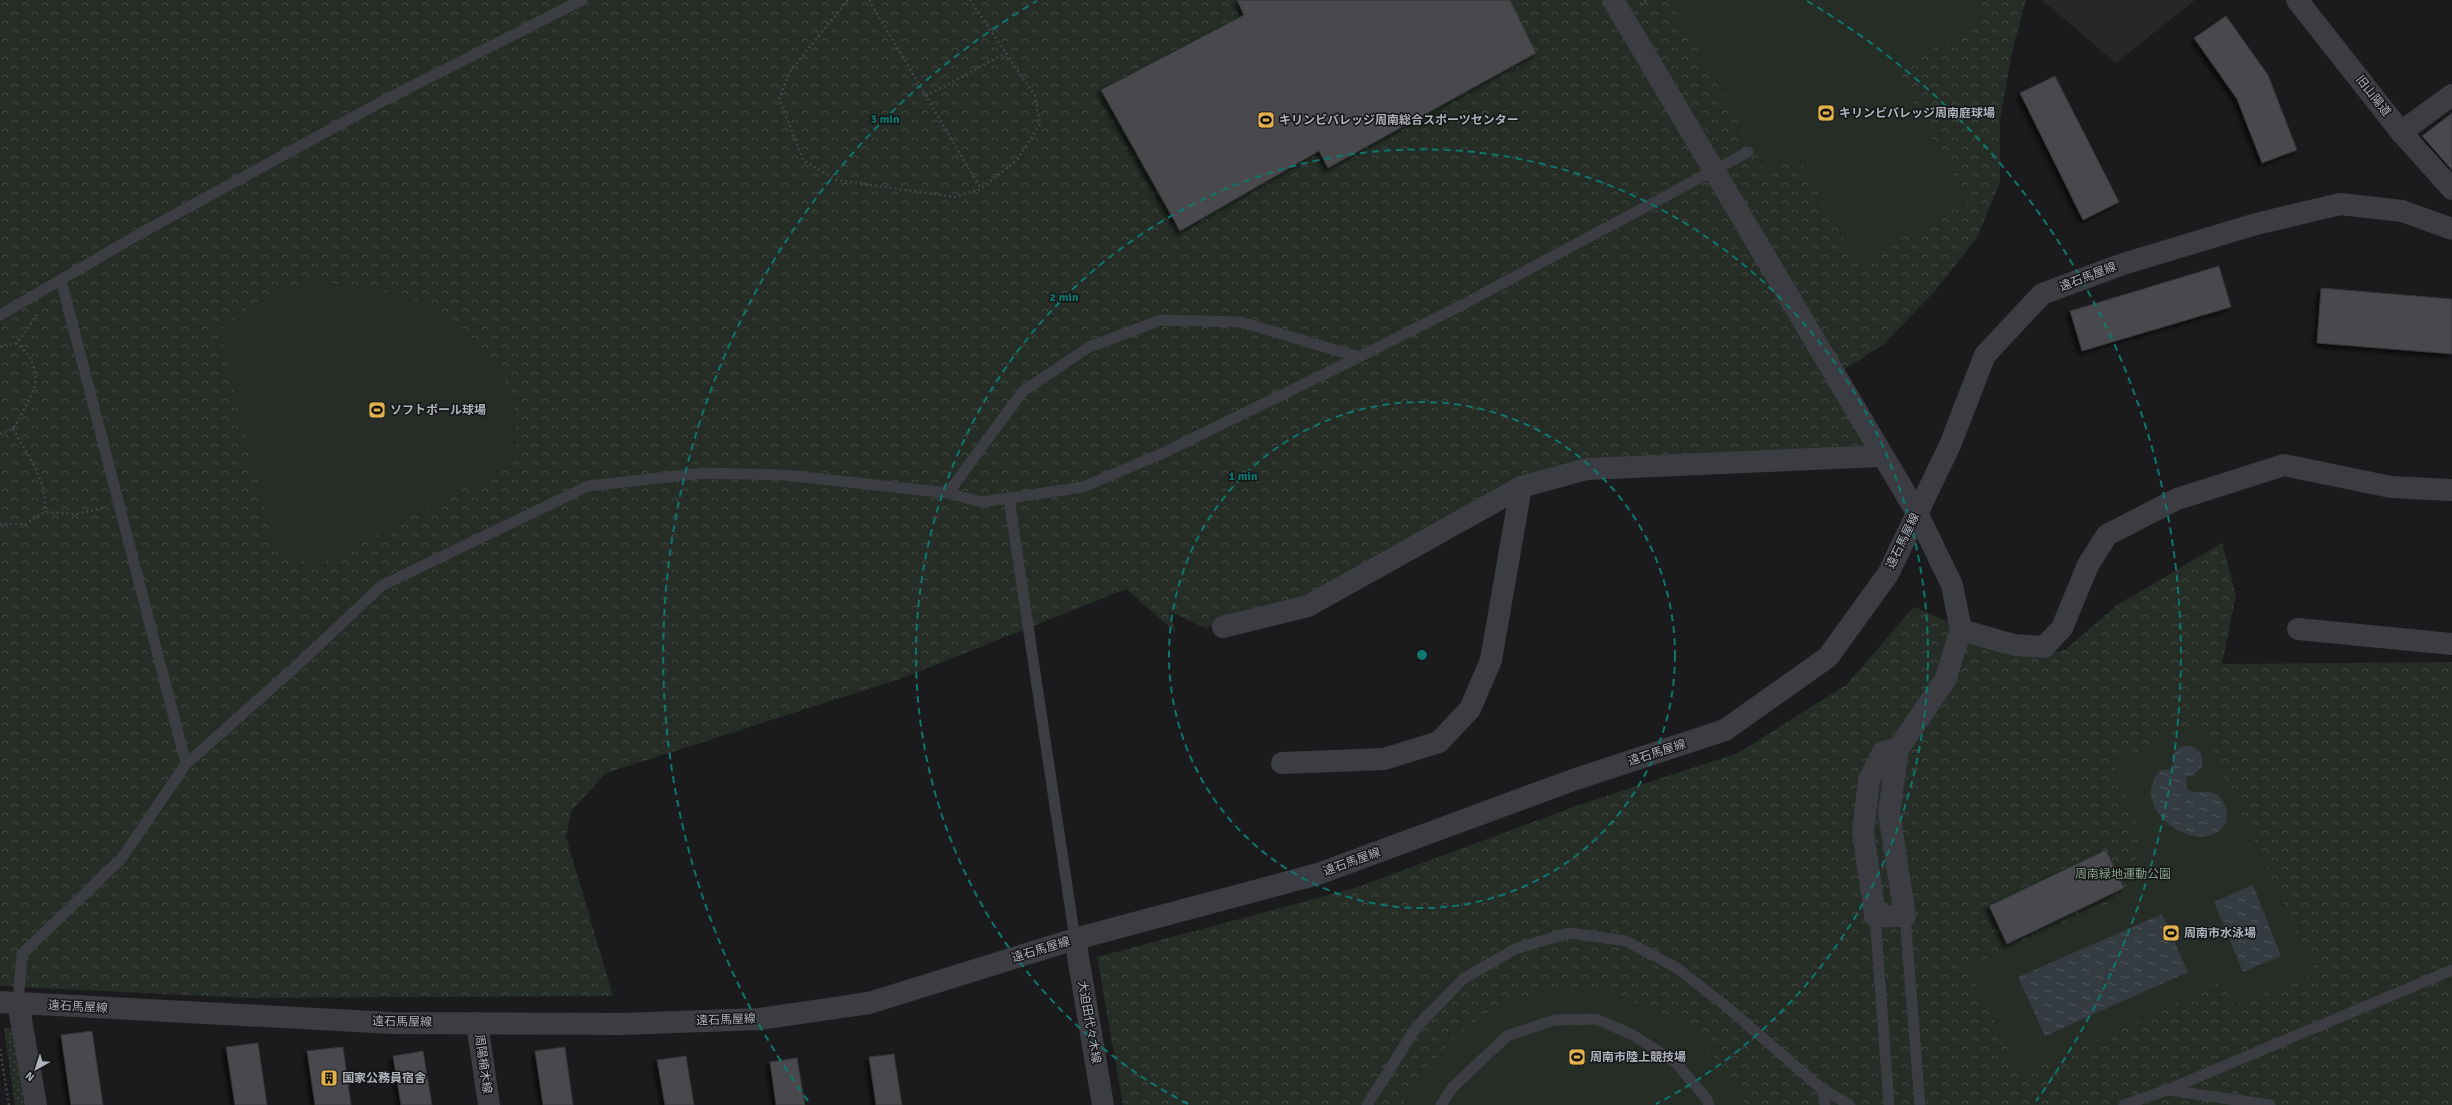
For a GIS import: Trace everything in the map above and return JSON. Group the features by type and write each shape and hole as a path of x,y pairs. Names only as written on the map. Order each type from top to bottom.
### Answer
{"street":[{"path":"1614,0 1917,513 1952,585 1962,630 1945,680 1898,749 1890,812 1905,916 1875,916 1864,832 1869,780 1883,752 1898,749"},
{"name":"旧山陽道","path":"2297,0 2401,132 2452,189"},
{"path":"2401,132 2452,95"},
{"name":"遠石馬屋線","path":"9,1002 392,1023 622,1024 760,1019 869,1003 1076,939 1318,874 1573,780 1725,730 1828,657 1888,574 1950,445 1985,354 2042,294 2145,257 2256,224 2340,204 2402,211 2452,229"},
{"path":"1223,627 1308,606 1521,488 1587,469 1882,456"},
{"path":"1962,630 2014,645 2044,647 2062,628 2088,566 2107,535 2177,499 2284,465 2391,487 2452,490"},
{"path":"1282,763 1384,759 1439,742 1470,709 1491,660 1521,488"},
{"path":"2298,629 2452,644"},
{"name":"大迫田代々木線","path":"1076,939 1103,1105"},
{"path":"9,1002 36,1105"},
{"name":"周陽楠木線","path":"477,1023 490,1105"}],"lane":[{"path":"0,315 380,103 582,0"},
{"path":"9,1002 22,954 121,859 186,764 301,662 381,586 588,486 704,473 784,475 948,493 982,502 1083,487 1161,454 1359,357 1462,305 1748,152"},
{"path":"61,280 186,764"},
{"path":"948,493 1023,391 1089,347 1161,320 1241,322 1359,357"},
{"path":"1008,499 1076,939"},
{"path":"1875,916 1889,1105"},
{"path":"1905,916 1920,1105"},
{"path":"1367,1105 1415,1029 1463,978 1515,949 1569,933 1626,941 1677,968 1727,1007 1822,1089 1850,1105"},
{"path":"2124,1105 2167,1090 2452,970"},
{"path":"1441,1105 1453,1087 1507,1036 1554,1020 1596,1019 1633,1035 1676,1063 1706,1098 1709,1105"},
{"path":"1822,1089 1825,1105"},
{"path":"2167,1090 2270,1105"}],"path":[{"path":"848,0 791,70 779,98 803,160 836,180 874,188 954,197 981,189 1017,160 1040,124 1035,96 970,0"},
{"path":"869,0 981,189"},
{"path":"926,96 1006,52"},
{"path":"0,346 17,343 26,352 35,369 36,388 13,429 0,434"},
{"path":"13,429 38,472 46,503 45,512"},
{"path":"0,524 26,524 45,512 77,514 119,505"},
{"path":"0,1049 10,1105"}],"shaded area":[{"path":"2042,0 2195,0 2116,63"}],"green space":[{"path":"0,0 2026,0 2012,52 2000,119 2000,183 1976,239 1934,292 1883,345 1832,377 1881,454 1534,483 1258,618 1205,628 1169,611 1176,633 1126,589 900,679 606,773 572,810 566,837 613,996 249,998 0,986"},
{"name":"キリンビバレッジ周南庭球場","path":"1670,0 1973,0 1984,20 1895,70 1968,202 1857,263 1798,157 1767,174"},
{"name":"ソフトボール球場","path":"314,281 383,291 405,297 444,315 463,329 481,347 498,370 511,395 516,419 516,461 315,567 274,546 220,331 250,306 275,294"},
{"name":"周南緑地運動公園","path":"2222,543 2236,595 2222,664 2452,662 2452,1105 1123,1105 1097,957 1355,888 1576,806 1738,753 1846,685 1914,607 2028,656 2065,650 2116,606"},
{"name":"周南市水泳場","path":"2199,723 2316,973 2234,1006 2222,981 2021,1075 1968,967 2122,898 2144,841 2114,763"},
{"name":"周南市陸上競技場","path":"1564,987 1614,994 1686,1024 1738,1085 1744,1105 1402,1105 1435,1059 1461,1032 1476,1020 1508,1002 1528,995"},
{"path":"4,1028 16,1028 27,1105 15,1105"}],"water":[{"path":"2184,746 2197,749 2202,758 2202,767 2193,775 2186,777 2187,789 2189,791 2206,792 2216,795 2223,801 2227,816 2226,822 2215,833 2201,837 2186,834 2171,826 2159,814 2152,800 2152,785 2161,770 2174,769 2172,756 2178,748"},
{"path":"2253,885 2281,956 2243,972 2214,902"},
{"path":"2162,914 2188,972 2045,1036 2018,977"}],"building":[{"name":"キリンビバレッジ周南総合スポーツセンター","path":"1237,0 1510,0 1536,53 1328,168 1319,151 1180,231 1101,90 1244,15"},
{"path":"2226,16 2268,75 2297,150 2262,163 2237,99 2194,38"},
{"path":"2055,76 2119,202 2083,220 2020,93"},
{"path":"2452,113 2452,170 2422,136"},
{"path":"2219,266 2231,307 2082,351 2070,311"},
{"path":"2321,288 2452,299 2452,354 2317,343"},
{"path":"2106,850 2124,888 2007,944 1989,906"},
{"path":"92,1031 103,1105 71,1105 61,1035"},
{"path":"258,1043 267,1105 235,1105 226,1047"},
{"name":"国家公務員宿舎","path":"343,1047 351,1105 315,1105 307,1051"},
{"path":"565,1047 573,1105 543,1105 535,1051"},
{"path":"423,1051 432,1105 401,1105 393,1056"},
{"path":"894,1054 902,1105 876,1105 869,1057"},
{"path":"686,1056 694,1105 665,1105 657,1060"},
{"path":"797,1058 805,1105 776,1105 770,1062"}],"place":[{"name":"キリンビバレッジ周南庭球場","path":"1826,113"},
{"name":"キリンビバレッジ周南総合スポーツセンター","path":"1266,120"},
{"name":"ソフトボール球場","path":"377,410"},
{"name":"周南市水泳場","path":"2171,933"},
{"name":"周南市陸上競技場","path":"1577,1057"},
{"name":"国家公務員宿舎","path":"329,1078"}]}
